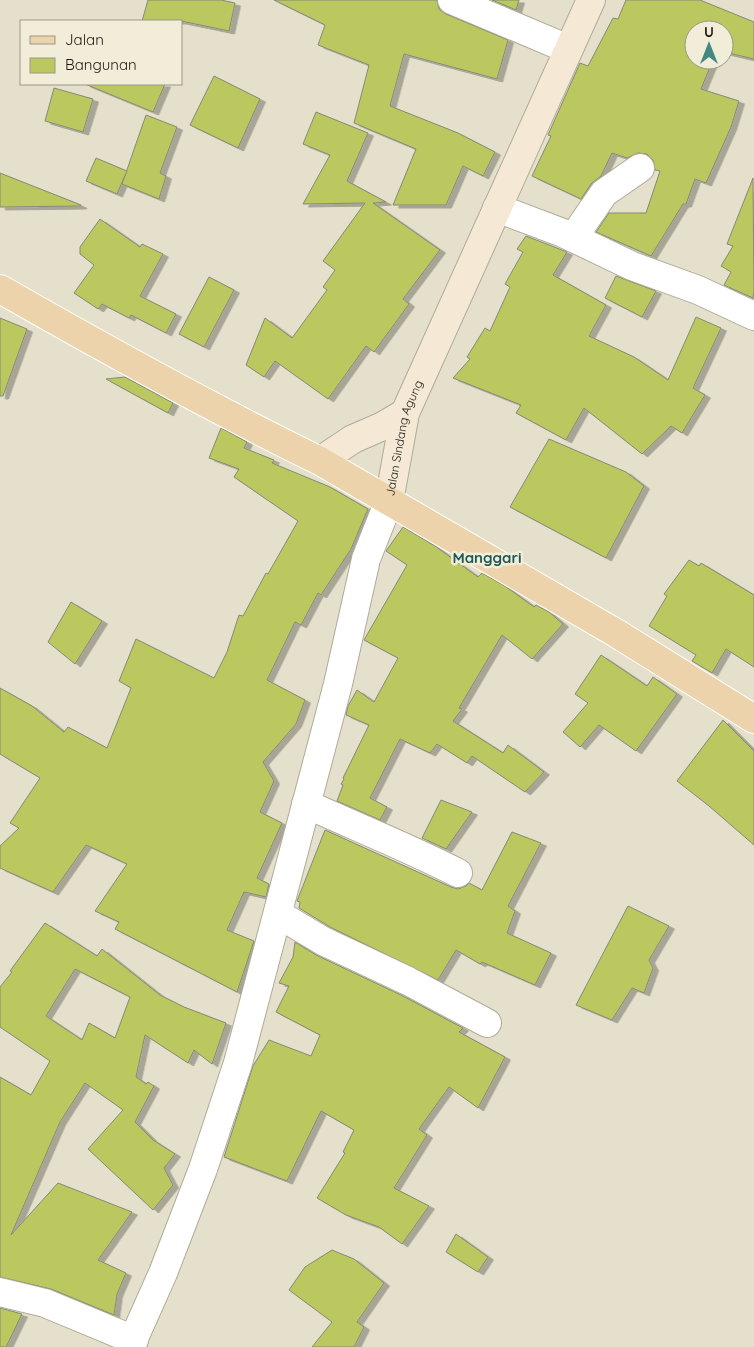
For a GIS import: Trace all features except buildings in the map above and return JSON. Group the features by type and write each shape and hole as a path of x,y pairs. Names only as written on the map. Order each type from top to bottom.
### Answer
{"main road":[{"name":"Jalan Sindang Agung","path":"0,289 123,359 320,461 389,501 405,413 591,0"},
{"path":"320,461 353,439 383,426 405,413"},
{"path":"389,501 616,633 754,719"}],"street":[{"path":"452,0 568,49"},
{"path":"573,238 604,193 640,168"},
{"path":"497,208 573,238 632,266 698,290 754,316"},
{"path":"0,1292 45,1303 132,1344 163,1273 203,1169 238,1063 338,684 366,559 389,501"},
{"path":"306,804 382,839 415,851 458,873"},
{"path":"278,914 322,941 408,981 487,1023"}],"district":[{"name":"Manggari","path":"487,558"}]}
